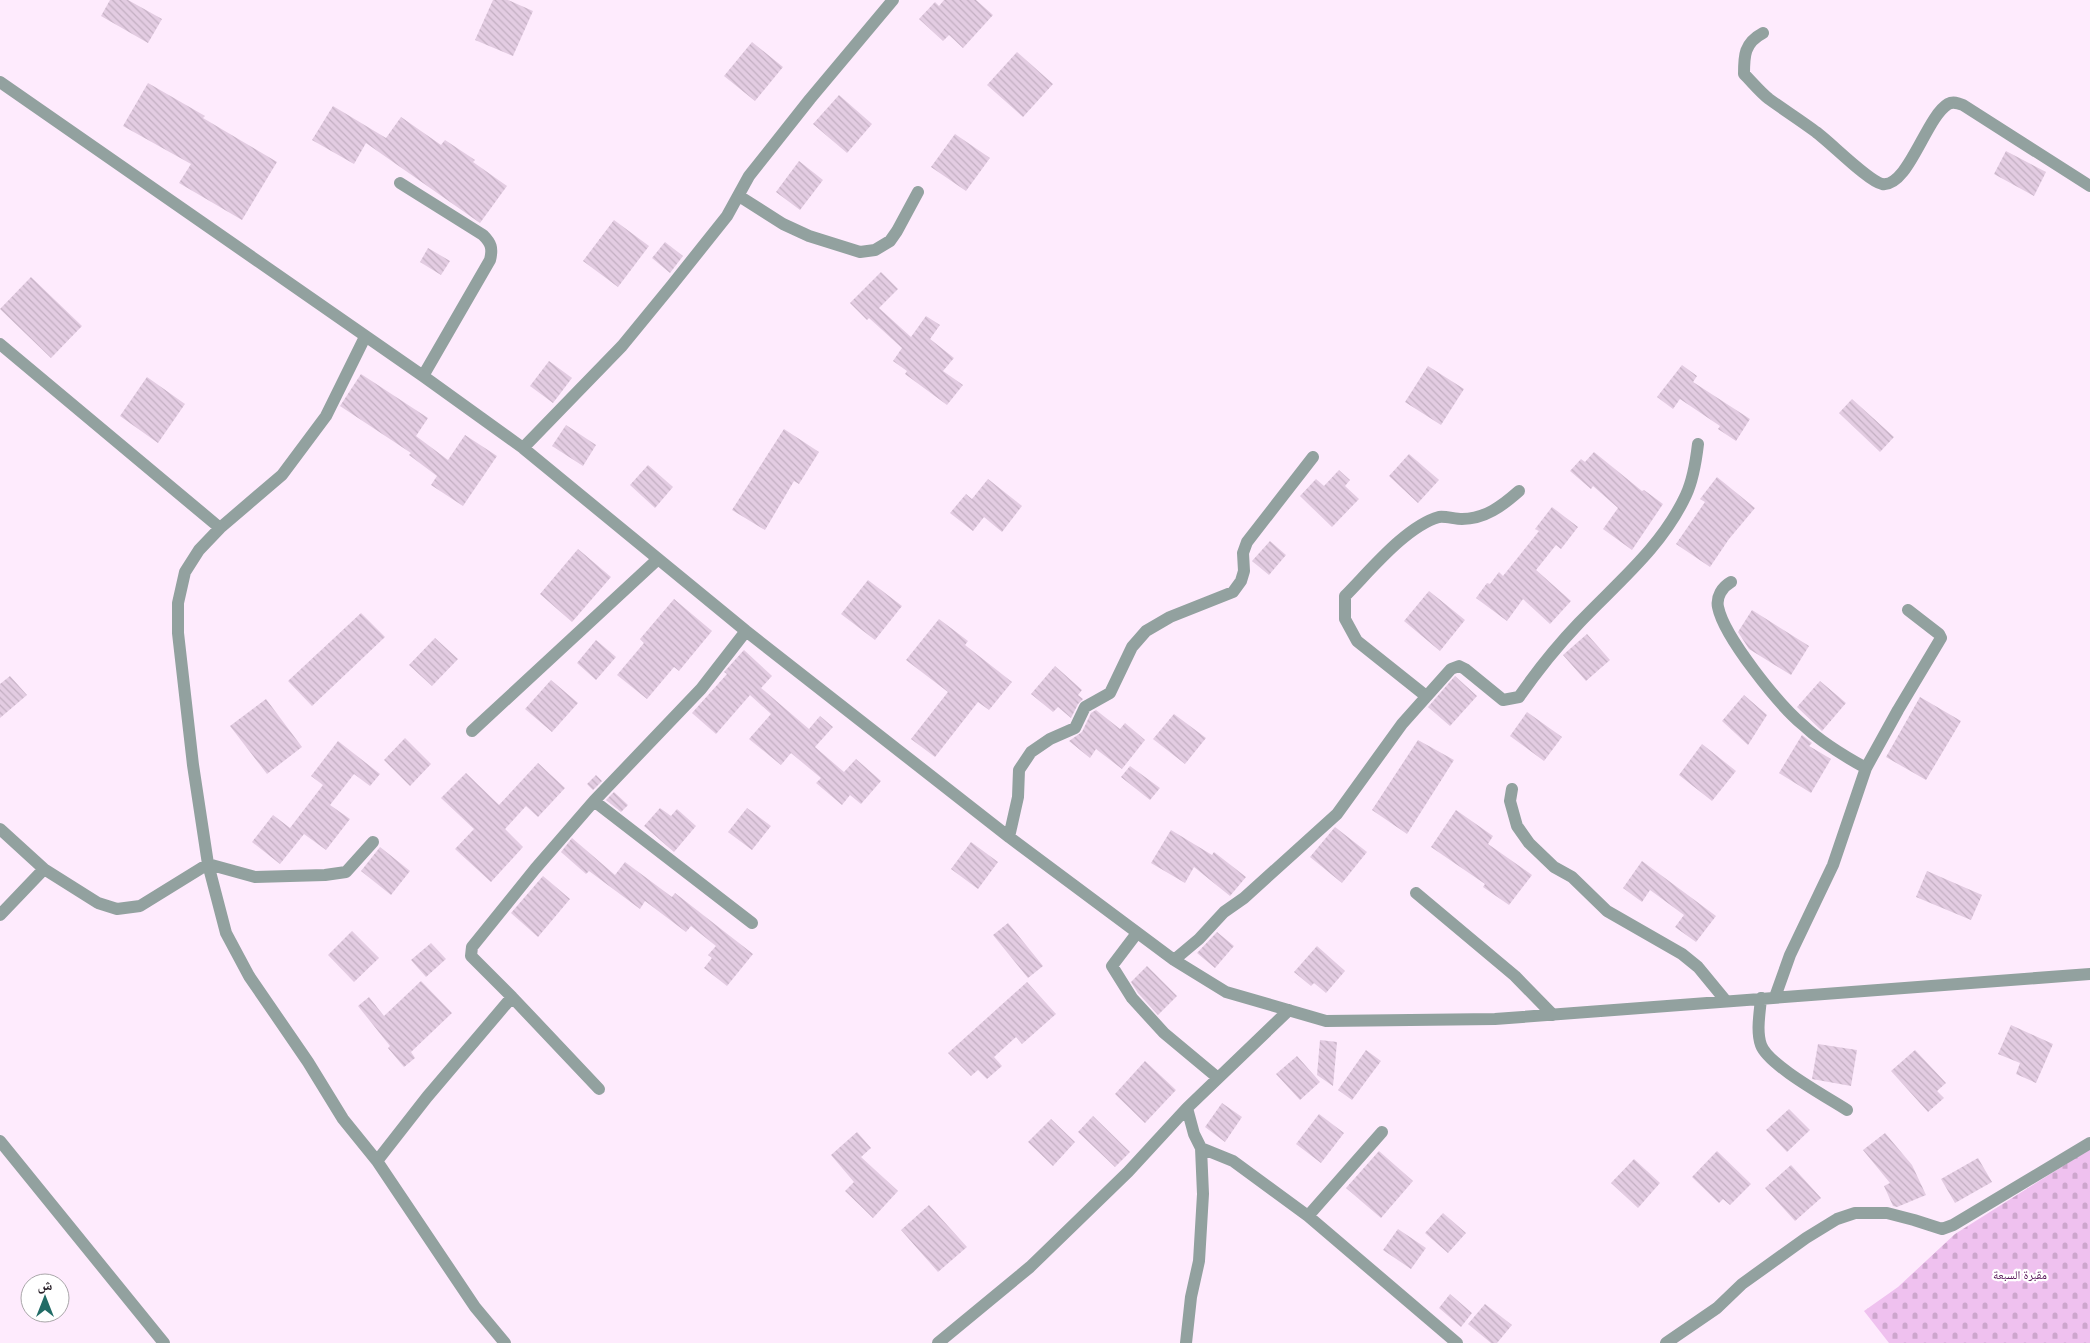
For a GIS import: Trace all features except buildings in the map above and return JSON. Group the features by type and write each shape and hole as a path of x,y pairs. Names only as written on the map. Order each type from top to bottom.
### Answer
{"street":[{"path":"523,448 622,346 710,238 739,196 749,176 810,99 893,0"},
{"path":"1763,33 1754,38 1744,54 1744,74 1767,97 1815,131 1868,176 1882,184 1895,181 1904,172 1918,146 1942,110 1949,103 1954,102 1963,104 2090,186"},
{"path":"0,82 423,376 523,448 746,631 1009,837 1174,960 1226,992 1326,1021 1495,1019 2090,974"},
{"path":"400,183 483,235 489,242 492,250 490,260 423,376"},
{"path":"739,196 783,224 809,236 860,252 875,250 890,240 898,231 918,192"},
{"path":"366,337 326,416 282,475 220,528 199,550 184,572 178,603 178,632 193,765 208,864 226,933 249,976 308,1062 343,1118 377,1161 475,1307 505,1343"},
{"path":"0,344 220,528"},
{"path":"1174,960 1199,939 1224,912 1244,898 1337,814 1402,724 1452,669 1459,666 1504,700 1519,697 1542,664 1604,597 1640,564 1668,525 1686,494 1696,461 1698,444"},
{"path":"1009,837 1018,797 1019,770 1032,752 1050,739 1075,728 1085,707 1110,693 1132,647 1146,631 1170,617 1233,592 1241,581 1244,571 1243,553 1246,542 1313,457"},
{"path":"1426,696 1357,642 1345,619 1345,596 1408,533 1439,517 1464,519 1485,515 1500,508 1519,492"},
{"path":"472,731 658,559"},
{"path":"1731,582 1724,586 1720,594 1718,607 1734,639 1767,688 1784,708 1815,736 1866,768"},
{"path":"1774,997 1790,955 1833,865 1866,768 1941,638 1939,634 1908,610"},
{"path":"599,1089 471,956 472,947 535,869 594,801 701,689 746,631"},
{"path":"1512,789 1510,801 1517,826 1529,843 1554,867 1572,877 1607,911 1682,954 1698,967 1726,1001"},
{"path":"594,801 752,923"},
{"path":"0,829 44,869 98,903 117,909 140,906 208,864 255,878 325,875 346,872 372,842"},
{"path":"0,914 44,869"},
{"path":"1416,893 1515,976 1553,1015"},
{"path":"1137,933 1112,966 1132,998 1164,1033 1218,1078"},
{"path":"377,1161 427,1097 512,997"},
{"path":"1761,998 1759,1032 1761,1046 1774,1062 1847,1110"},
{"path":"938,1343 1030,1267 1128,1172 1218,1078 1289,1010"},
{"path":"1186,1343 1191,1297 1199,1260 1203,1194 1201,1148 1194,1134 1188,1108"},
{"path":"1308,1216 1382,1132"},
{"path":"0,1141 164,1343"},
{"path":"1666,1343 1717,1308 1742,1284 1806,1238 1837,1219 1855,1213 1886,1213 1942,1229 1953,1225 2090,1143"},
{"path":"1201,1148 1233,1161 1308,1216 1457,1343"}],"green space":[{"name":"مقبرة السبعة","path":"2090,1149 2090,1343 1889,1343 1864,1311 1898,1287 1955,1234"}]}
